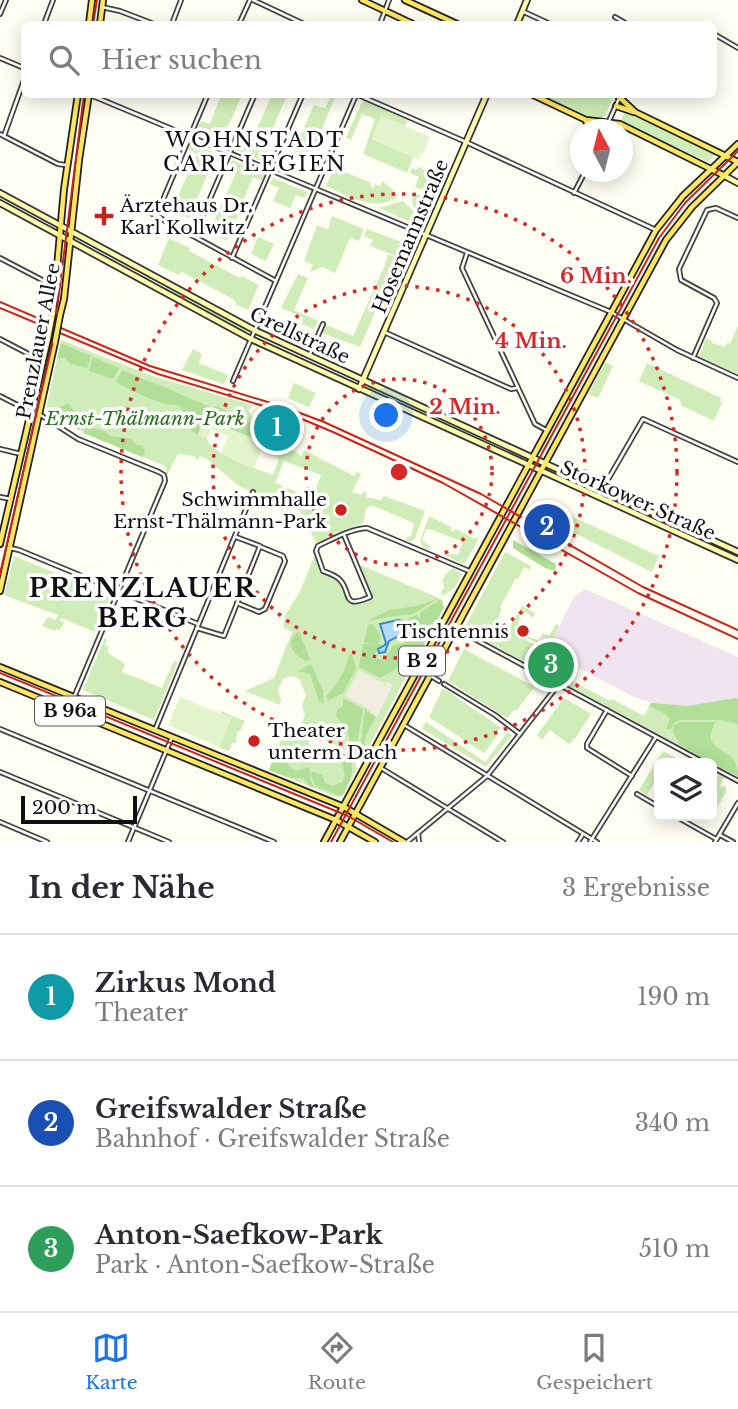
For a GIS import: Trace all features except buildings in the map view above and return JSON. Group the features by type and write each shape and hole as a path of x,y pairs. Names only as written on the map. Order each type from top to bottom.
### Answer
{"main road":[{"path":"89,21 92,0"},
{"path":"100,21 103,0"},
{"path":"362,0 407,21"},
{"path":"405,0 450,21"},
{"name":"Prenzlauer Allee","path":"0,544 53,313 77,98"},
{"name":"Prenzlauer Allee","path":"0,591 64,299 89,98"},
{"path":"539,98 584,119"},
{"path":"621,98 635,112"},
{"path":"615,106 635,112 738,162"},
{"path":"633,130 723,175"},
{"name":"B 2","path":"324,842 656,230 682,196 738,144"},
{"name":"B 2","path":"340,842 666,240 692,207 738,162"},
{"name":"B 96a","path":"0,667 344,807 405,842"},
{"name":"B 96a","path":"0,682 336,820 376,842"},
{"path":"69,710 74,697"}],"street":[{"path":"0,14 6,0"},
{"path":"45,21 53,0"},
{"path":"173,21 181,0"},
{"path":"240,21 251,0 297,21"},
{"path":"381,21 389,0"},
{"path":"518,21 527,0"},
{"path":"102,7 146,21"},
{"path":"522,11 544,21"},
{"path":"615,18 620,21"},
{"path":"717,36 738,48"},
{"path":"0,58 21,67"},
{"path":"21,88 2,135 58,164 68,165"},
{"path":"96,98 611,312 693,358 738,378"},
{"path":"156,216 206,98"},
{"path":"194,237 253,98"},
{"path":"232,257 301,98"},
{"path":"233,381 354,98"},
{"path":"365,98 656,230"},
{"name":"Hosemannstraße","path":"359,389 485,98"},
{"path":"610,119 618,98"},
{"path":"723,175 738,183"},
{"path":"574,192 579,182"},
{"name":"Grellstraße","path":"0,193 254,330 533,458"},
{"name":"Grellstraße","path":"0,203 251,339 527,465"},
{"path":"127,204 133,204 276,281"},
{"path":"693,358 717,303 712,297 681,280 679,269 707,210 716,208 738,218"},
{"path":"467,253 462,268 535,424 548,431"},
{"path":"0,258 46,282 55,283"},
{"path":"306,364 323,324"},
{"path":"384,332 511,389 517,388"},
{"path":"0,339 42,361"},
{"path":"0,396 39,414 78,439 164,475 165,481 74,697"},
{"path":"598,497 643,419 738,462"},
{"path":"0,449 21,453"},
{"name":"Storkower Straße","path":"533,458 738,552"},
{"name":"Storkower Straße","path":"527,465 738,560"},
{"path":"155,730 253,492"},
{"path":"0,497 11,499"},
{"path":"344,535 370,597 359,602 349,600 341,581 323,571 317,555 318,546 344,535 365,528 471,572"},
{"path":"234,536 283,556 285,562 263,611 237,603"},
{"path":"10,548 224,636 260,546"},
{"path":"456,629 696,758"},
{"path":"430,676 439,681"},
{"path":"444,684 495,715 520,735"},
{"path":"405,842 487,776 559,684"},
{"path":"607,710 587,748 632,776"},
{"path":"404,725 593,841 656,737"},
{"path":"0,729 274,842"},
{"path":"128,842 172,737"},
{"path":"380,767 503,842"},
{"path":"717,770 738,781"},
{"path":"0,772 169,842"},
{"path":"637,794 654,804"},
{"path":"683,821 716,841 738,803"},
{"path":"0,822 47,842"},
{"path":"418,833 419,842"},
{"path":"578,842 583,834"},
{"path":"719,834 733,842"}],"shaded area":[{"path":"585,589 738,657 738,699 688,706 651,703 632,696 537,646 543,636 552,640 574,597"},
{"path":"359,670 384,682 383,689 387,682 393,685 377,717 370,713 373,705 370,710 345,696"}],"green space":[{"path":"220,98 241,98 226,131 234,135 228,148 195,133 201,121 210,124"},
{"path":"270,98 286,98 264,149 273,154 269,164 236,150 241,139 251,143"},
{"path":"330,98 335,98 310,157 294,151 314,105 325,108"},
{"path":"542,98 612,98 605,116 597,119 580,116"},
{"path":"363,100 408,120 405,126 381,116 372,139 413,157 407,173 363,154 375,119 362,114 351,140 346,137"},
{"path":"627,112 715,155 708,162 633,128 633,119 622,119"},
{"path":"381,116 430,137 423,154 419,153 420,160 372,139"},
{"path":"191,143 225,157 222,164 213,161 189,218 171,211 197,154 189,150"},
{"path":"338,158 345,161 342,167 346,169 345,172 371,183 370,186 374,188 375,184 380,186 382,181 397,197 388,202 370,203 326,186"},
{"path":"232,160 265,174 262,181 253,177 227,241 209,232 237,171 229,167"},
{"path":"418,167 435,174 434,178 437,175 444,178 437,196 415,187 419,177 410,173 412,168 416,170"},
{"path":"273,178 307,192 305,198 296,195 290,208 273,201 279,188 270,184"},
{"path":"412,195 435,199 425,224 413,206"},
{"path":"403,201 414,212 419,226 379,208"},
{"path":"332,216 364,229 359,241 350,238 335,273 323,267 310,272 313,265 304,261 317,225 328,230"},
{"path":"367,229 415,247 412,253 403,249 399,257 370,246 373,240 364,236"},
{"path":"258,237 274,244 266,261 251,254"},
{"path":"169,238 240,278 242,276 259,285 248,310 184,273 179,275 158,265"},
{"path":"388,254 398,259 360,347 322,333 326,325 353,336"},
{"path":"298,274 308,278 294,310 318,321 314,329 302,324 303,317 281,308"},
{"path":"148,276 247,329 245,333 164,290 166,287 146,279"},
{"path":"609,321 612,322 542,452 539,451"},
{"path":"738,326 738,374 699,357 706,338 725,347 727,343 730,344"},
{"name":"Ernst-Thälmann-Park","path":"61,340 152,376 252,405 249,411 256,424 301,456 304,450 354,476 357,472 361,474 352,492 362,495 363,491 366,492 366,497 381,500 384,496 425,511 411,542 406,541 407,537 411,536 414,523 371,505 366,509 363,523 316,543 298,509 240,487 207,459 200,456 198,460 193,456 178,454 167,475 165,466 65,424 46,409","holes":["214,423 280,450 273,475 216,450 207,439","284,461 321,475 312,498 275,483"]},
{"path":"61,343 91,356 87,368 70,364 65,358 57,358"},
{"path":"193,349 202,354 199,363 228,375 224,384 182,370"},
{"path":"93,357 119,368 113,379 89,371"},
{"path":"605,362 613,366 598,398 588,394"},
{"path":"647,363 721,398 722,402 714,421 682,406 680,400 639,381"},
{"path":"122,370 213,408 216,406 235,414 252,423 281,449 206,419 197,435 187,427 186,415 179,405 155,401 116,382"},
{"path":"294,383 316,393 309,407 288,398"},
{"path":"366,384 523,456 506,449 522,459 364,388"},
{"path":"68,403 83,423 80,430 65,424 48,412"},
{"path":"205,419 280,450 277,458 261,451 254,468 221,454 228,436 211,429 207,439 198,435"},
{"path":"86,427 105,431 110,436 132,439 136,445 143,446 145,454 142,457 83,433"},
{"path":"551,507 659,556 652,572 545,518"},
{"path":"429,516 451,527 451,532 456,529 473,538 479,538 465,563 445,555 458,555 463,542 430,529 426,530 422,540 431,547 430,550 424,548 420,541"},
{"path":"513,540 556,564 555,571 545,568 513,548"},
{"path":"505,552 531,566 530,570 524,567 518,579 516,578 500,607 502,609 496,622 509,629 522,606 535,613 533,618 526,612 520,615 518,624 523,627 521,638 528,636 539,641 543,633 549,636 556,624 559,626 552,640 543,636 538,643 527,638 526,640 578,668 572,681 644,716 651,703 688,706 738,699 738,777 717,766 717,758 703,758 464,629"},
{"path":"315,555 322,572 338,580 348,602 355,604 371,598 360,565 439,598 444,605 360,759 337,745 299,730 305,715 302,706 306,695 299,679 291,676 283,679 278,690 280,705 245,691 274,678 292,632 284,628 284,618 299,593"},
{"path":"14,556 110,596 95,632 61,618 60,621 64,622 60,630 42,626 48,617 56,620 58,615 4,595"},
{"path":"476,567 478,568 399,715 397,714"},
{"path":"453,568 462,574 454,589 442,596 442,581"},
{"path":"482,570 484,571 405,718 402,717"},
{"path":"439,598 413,614 366,622 389,610 417,606"},
{"path":"441,599 444,608 417,657 380,678 359,667 363,644 374,644 364,643 368,625 373,624 381,636 379,644 385,645 371,656 381,660 393,645 404,643 403,638 410,626 408,618 417,615 419,618 421,612"},
{"path":"299,631 310,659 306,661 294,652 291,644 294,635"},
{"path":"105,638 105,645 109,647 107,652 125,664 122,672 162,688 174,661 178,662 154,720 83,690"},
{"path":"464,649 533,686 516,711 507,718 448,681"},
{"path":"352,654 356,668 343,693 328,701 326,696"},
{"path":"311,664 323,691 324,704 319,701 310,674 298,671"},
{"path":"443,688 512,735 486,767 422,729 426,722 485,762 507,733 500,728 484,753 429,717"},
{"path":"180,697 231,718 219,747 168,725"},
{"path":"343,698 363,709 355,756 348,752 349,735 336,715 337,710 343,706"},
{"path":"564,698 591,714 569,744 550,730 542,740 537,735"},
{"path":"738,699 738,724 719,720 679,720 671,729 666,729 670,719 649,706 651,703 688,706"},
{"path":"365,707 376,716 365,738 365,753 359,759"},
{"path":"221,711 245,721 237,732 236,743 232,743 229,751 219,747 231,718 220,713"},
{"path":"680,722 715,722 711,741 733,758 738,777 717,765 717,758 704,758 680,745 673,732 674,725"},
{"path":"285,730 309,737 309,744 321,752 332,754 334,748 355,759 357,769 342,796 336,797 269,770"},
{"path":"334,749 349,756 352,767 348,785 343,795 339,796 316,786 311,776 312,771 322,775 325,783 333,786 342,782 345,776 342,763 335,760 323,761"},
{"path":"663,751 676,758 659,758"},
{"path":"274,757 286,758 294,769 310,769 314,788 303,778 290,778 269,770"},
{"path":"654,766 654,783 647,795 639,790"},
{"path":"719,774 724,777 719,787 725,786 726,792 717,807"}],"water":[{"path":"398,620 406,622 405,630 389,641 385,652 379,653 378,649 386,643 380,624"}],"tram line":[{"path":"94,21 97,0"},
{"path":"0,574 53,341 83,98"},
{"path":"331,842 659,238 685,203 738,151"},
{"path":"0,302 150,366 324,422 481,494 643,587 738,630"},
{"path":"0,673 348,816 393,842"}],"railway":[{"path":"0,308 158,374 290,414 333,432 443,483 638,593 738,639"}],"place":[{"name":"Ärztehaus Dr. Karl Kollwitz","path":"104,216"},
{"name":"Zirkus Mond","path":"277,428"},
{"name":"Schwimmhalle Ernst-Thälmann-Park","path":"341,510"},
{"name":"Greifswalder Straße","path":"547,527"},
{"name":"Tischtennis","path":"523,631"},
{"name":"Anton-Saefkow-Park","path":"551,665"},
{"name":"Theater unterm Dach","path":"254,741"}],"district":[{"name":"WOHNSTADT CARL LEGIEN","path":"255,152"},
{"name":"PRENZLAUER BERG","path":"143,603"}]}
